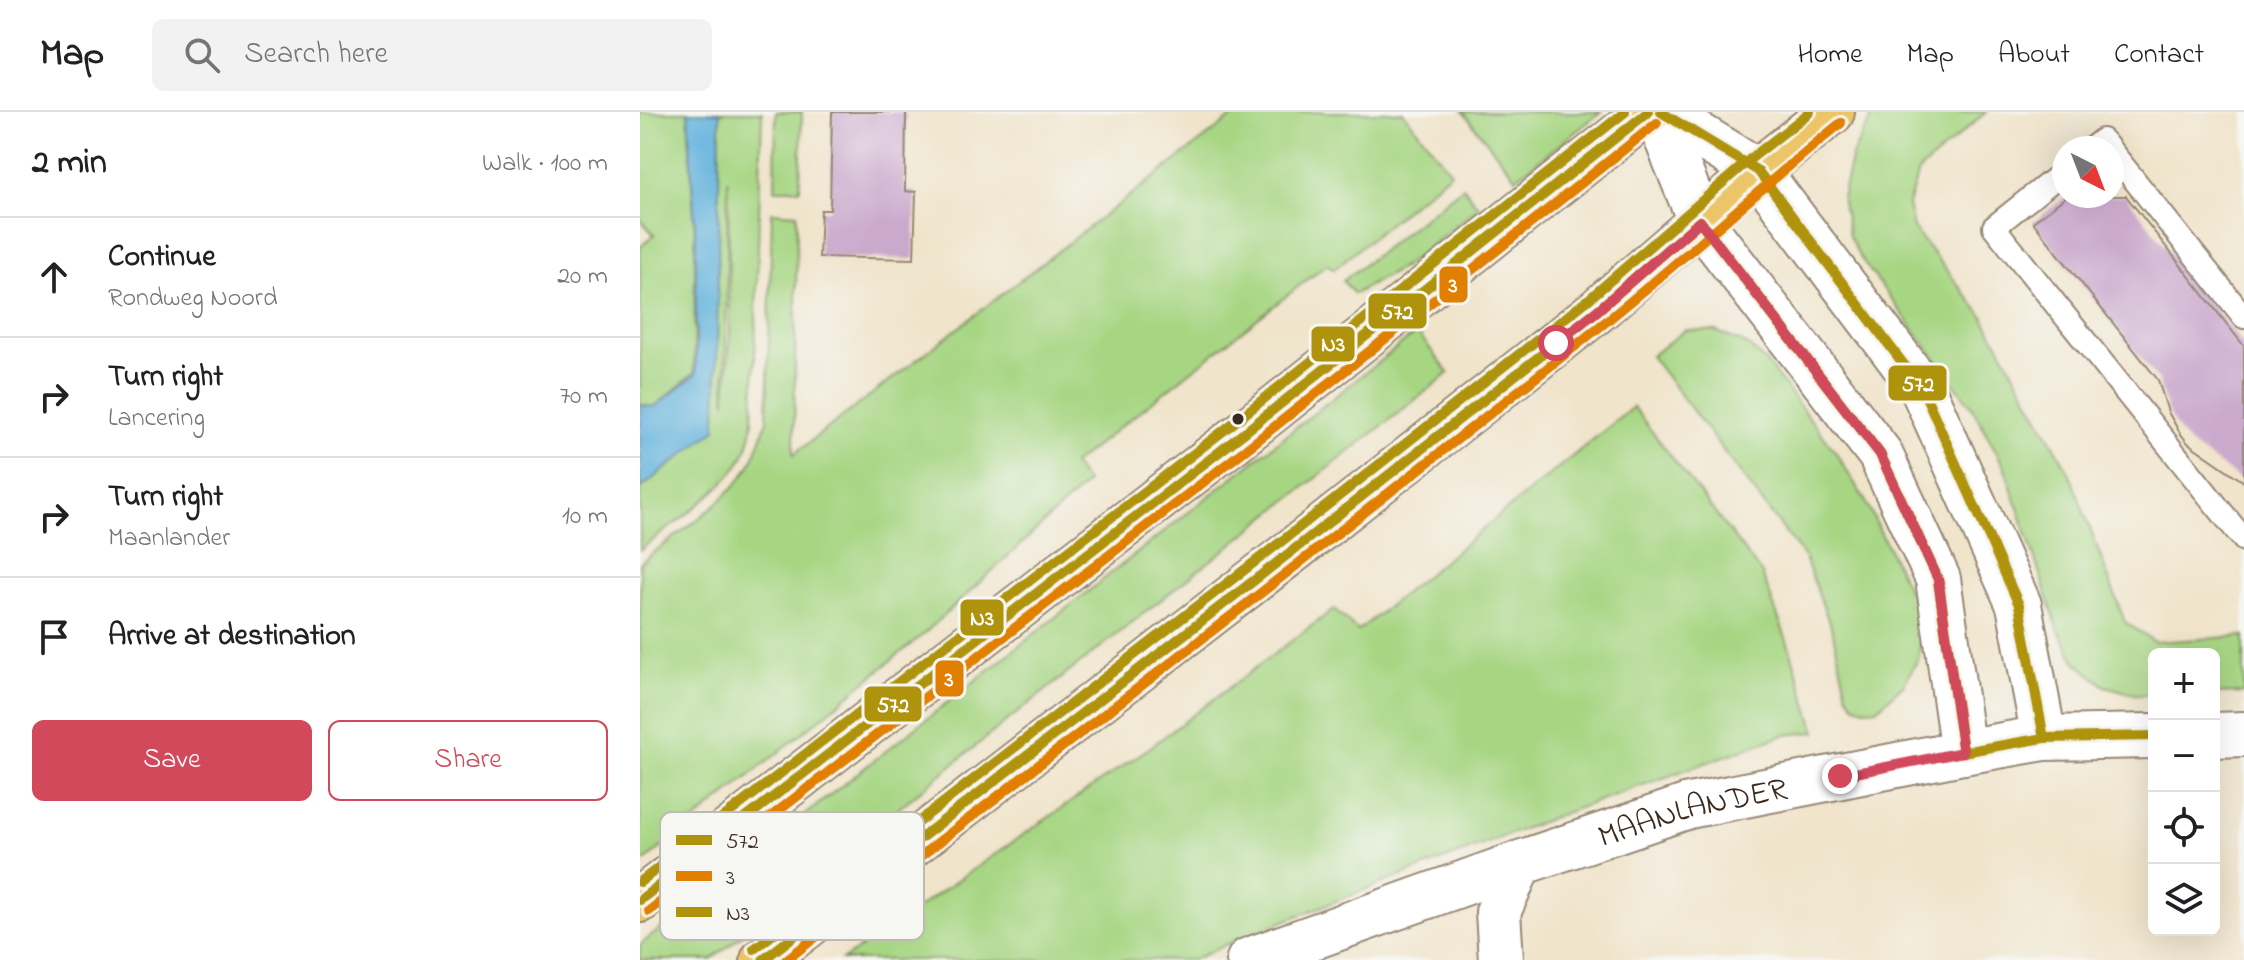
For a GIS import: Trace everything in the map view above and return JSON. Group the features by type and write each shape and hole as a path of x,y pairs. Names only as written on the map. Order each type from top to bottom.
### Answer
{"main road":[{"path":"754,812 1245,432 1648,112"},
{"path":"924,836 1598,310 1758,171 1832,112"},
{"path":"640,900 660,885"},
{"path":"763,960 789,940"}],"street":[{"path":"1658,112 1758,171 1923,390 2019,605 2044,738"},
{"path":"1658,112 1700,221 1880,454 1938,579 1963,752"},
{"path":"2220,735 2244,734"},
{"name":"MAANLANDER","path":"1255,959 1520,863 1689,806 2044,738 2148,736"},
{"path":"1501,960 1498,912 1520,863"}],"lane":[{"path":"2124,167 2244,317"},
{"path":"2052,181 1994,227 2244,540"}],"green space":[{"path":"640,112 691,112 688,115 695,238 694,373 654,407 640,404 640,247 654,235 640,219"},
{"path":"720,112 762,112 753,421 748,444 743,457 724,482 640,550 640,489 716,428","holes":["728,179 730,334 726,401"]},
{"path":"776,112 802,112 800,189 775,189"},
{"path":"1239,112 1403,112 1451,172 1334,269 1327,264 1073,464 1087,483 925,633 705,812 660,812 660,849 640,865 640,563 727,494 749,467 759,444 767,420 772,212 797,214 794,454"},
{"path":"1463,112 1601,112 1516,178"},
{"path":"1874,112 1986,112 1918,172 1908,205 1913,228 1983,316 2069,472 2125,622 2155,642 2244,636 2244,693 2220,694 2220,648 2148,648 2148,695 2105,686 2075,661 2058,629 2005,468 1972,407 1859,256 1849,236 1842,197 1852,155"},
{"path":"1463,187 1479,207 1405,266 1354,294 1343,281"},
{"path":"1685,330 1716,331 1749,346 1765,361 1835,451 1866,502 1922,619 1919,657 1904,684 1878,708 1865,709 1854,704 1847,694 1833,633 1805,558 1651,356"},
{"path":"1417,332 1449,373 894,812 809,812"},
{"path":"1633,407 1762,574 1816,732 1784,735 1570,811 1240,938 1193,960 842,960 871,940 924,940 924,903 1149,748 1334,609 1358,631"},
{"path":"660,929 660,940 736,940 711,960 640,960 640,945"}],"water":[{"path":"720,112 716,429 640,489 640,405 654,407 696,374 696,240 688,114"}],"building":[{"path":"832,112 906,112 905,191 916,192 914,259 819,257 821,210 830,210"},
{"path":"2126,196 2244,346 2244,482 2188,443 2168,412 2158,380 2033,222 2052,207 2124,208"}],"transit line":[{"name":"N3","path":"730,812 1236,421 1625,112"},
{"name":"572","path":"754,812 1245,432 1648,112"},
{"name":"572","path":"1661,112 1758,171 1923,390 2019,605 2044,738"},
{"name":"N3","path":"924,818 1589,299 1749,160 1810,112"},
{"name":"3","path":"777,812 1254,443 1657,123"},
{"name":"3","path":"924,853 1603,324 1841,123"},
{"name":"572","path":"924,836 1598,310 1700,221 1880,454 1938,579 1963,752 2044,738 2148,736"},
{"name":"N3","path":"640,882 660,867"},
{"name":"572","path":"640,900 660,885"},
{"name":"3","path":"649,911 660,902"},
{"name":"N3","path":"754,949 766,940"},
{"name":"572","path":"763,960 789,940"},
{"name":"3","path":"786,960 812,940"}],"route":[{"path":"1556,343 1700,221 1880,454 1938,579 1963,752 1840,776"}]}
